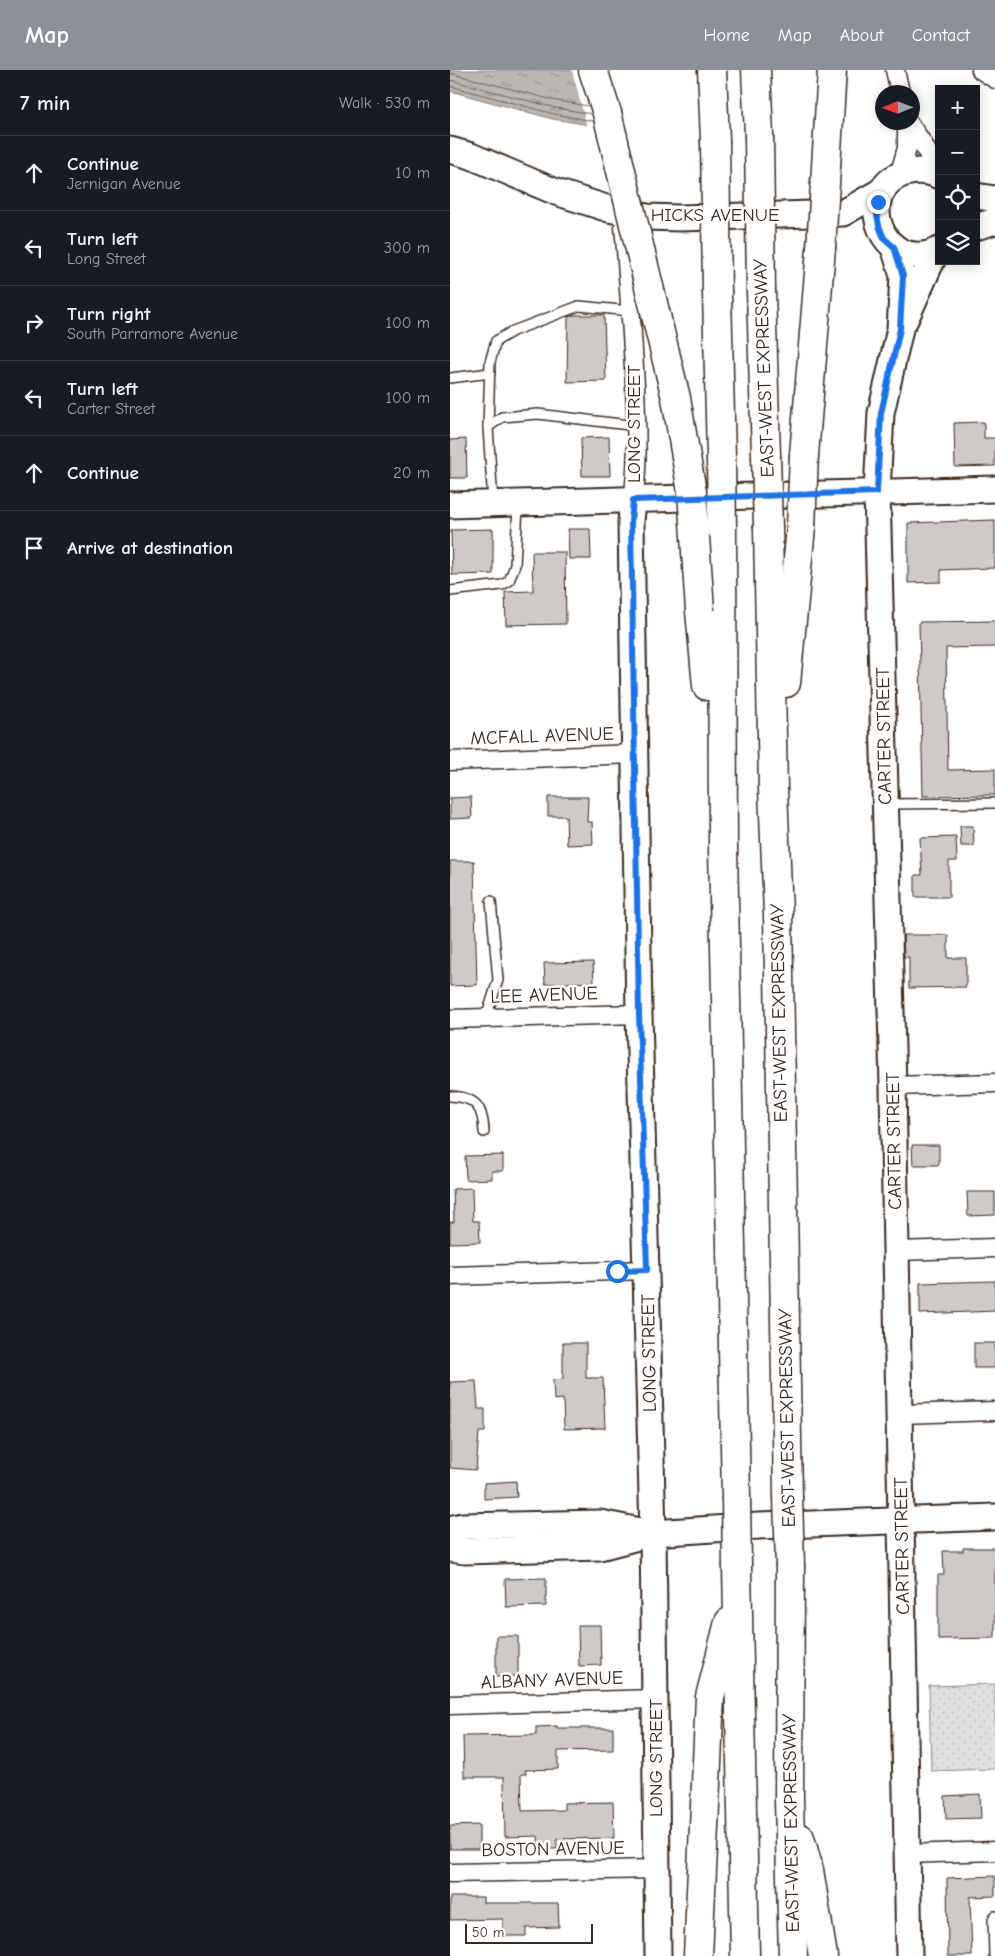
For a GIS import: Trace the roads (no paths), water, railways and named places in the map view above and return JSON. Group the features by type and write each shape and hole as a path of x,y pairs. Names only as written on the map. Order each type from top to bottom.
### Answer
{"highway":[{"path":"593,70 606,113 676,398 692,492 700,611 723,847"},
{"path":"600,70 606,113"},
{"path":"712,70 721,458 723,847 745,1956"},
{"name":"EAST-WEST EXPRESSWAY","path":"756,70 773,789 778,914 790,1566 788,1800 793,1956"},
{"path":"773,789 801,527 804,455 821,248 832,70"},
{"path":"698,1956 710,1697 737,1577"},
{"path":"788,1800 809,1870 823,1956"}],"street":[{"path":"895,70 898,85"},
{"path":"981,70 995,79"},
{"path":"891,183 907,148 907,130"},
{"path":"913,130 923,144 935,167"},
{"name":"HICKS AVENUE","path":"450,150 471,156 556,192 623,212 647,217 680,218 843,213 912,171 925,171 935,174"},
{"name":"CARTER STREET","path":"891,183 878,202 877,214 879,226 888,240 903,276 900,329 881,413 877,492 893,1086 909,1956"},
{"path":"980,197 995,199"},
{"name":"LONG STREET","path":"623,212 631,311 637,474 631,522 639,1014 653,1533 658,1956"},
{"path":"843,213 888,240 905,253 918,255 935,252"},
{"path":"980,226 995,222"},
{"name":"CARTER STREET","path":"900,329 935,255"},
{"path":"450,505 995,489"},
{"name":"MCFALL AVENUE","path":"450,761 635,754"},
{"name":"LEE AVENUE","path":"450,1019 639,1014"},
{"path":"893,1086 995,1082"},
{"path":"896,1251 995,1248"},
{"path":"450,1276 647,1270"},
{"path":"900,1414 995,1411"},
{"path":"450,1549 465,1551 600,1547 653,1533 995,1517"},
{"path":"450,1529 463,1526 600,1523 653,1533"},
{"name":"ALBANY AVENUE","path":"450,1705 655,1699"},
{"path":"907,1854 995,1851"},
{"name":"BOSTON AVENUE","path":"450,1872 657,1869"}],"lane":[{"path":"493,504 488,427 490,362 496,341 513,331 579,306 631,311"},
{"path":"450,378 490,373"},
{"path":"488,427 502,417 538,414 636,426"},
{"path":"450,591 502,585 510,582 515,565 518,503"},
{"path":"886,804 995,803"},
{"path":"486,1018 498,980 491,901"},
{"path":"450,1096 468,1099 477,1104 484,1118 484,1132"},
{"path":"994,1956 992,1919 995,1916"}],"water":[{"path":"450,70 614,70 602,127 553,119 450,91"}]}
